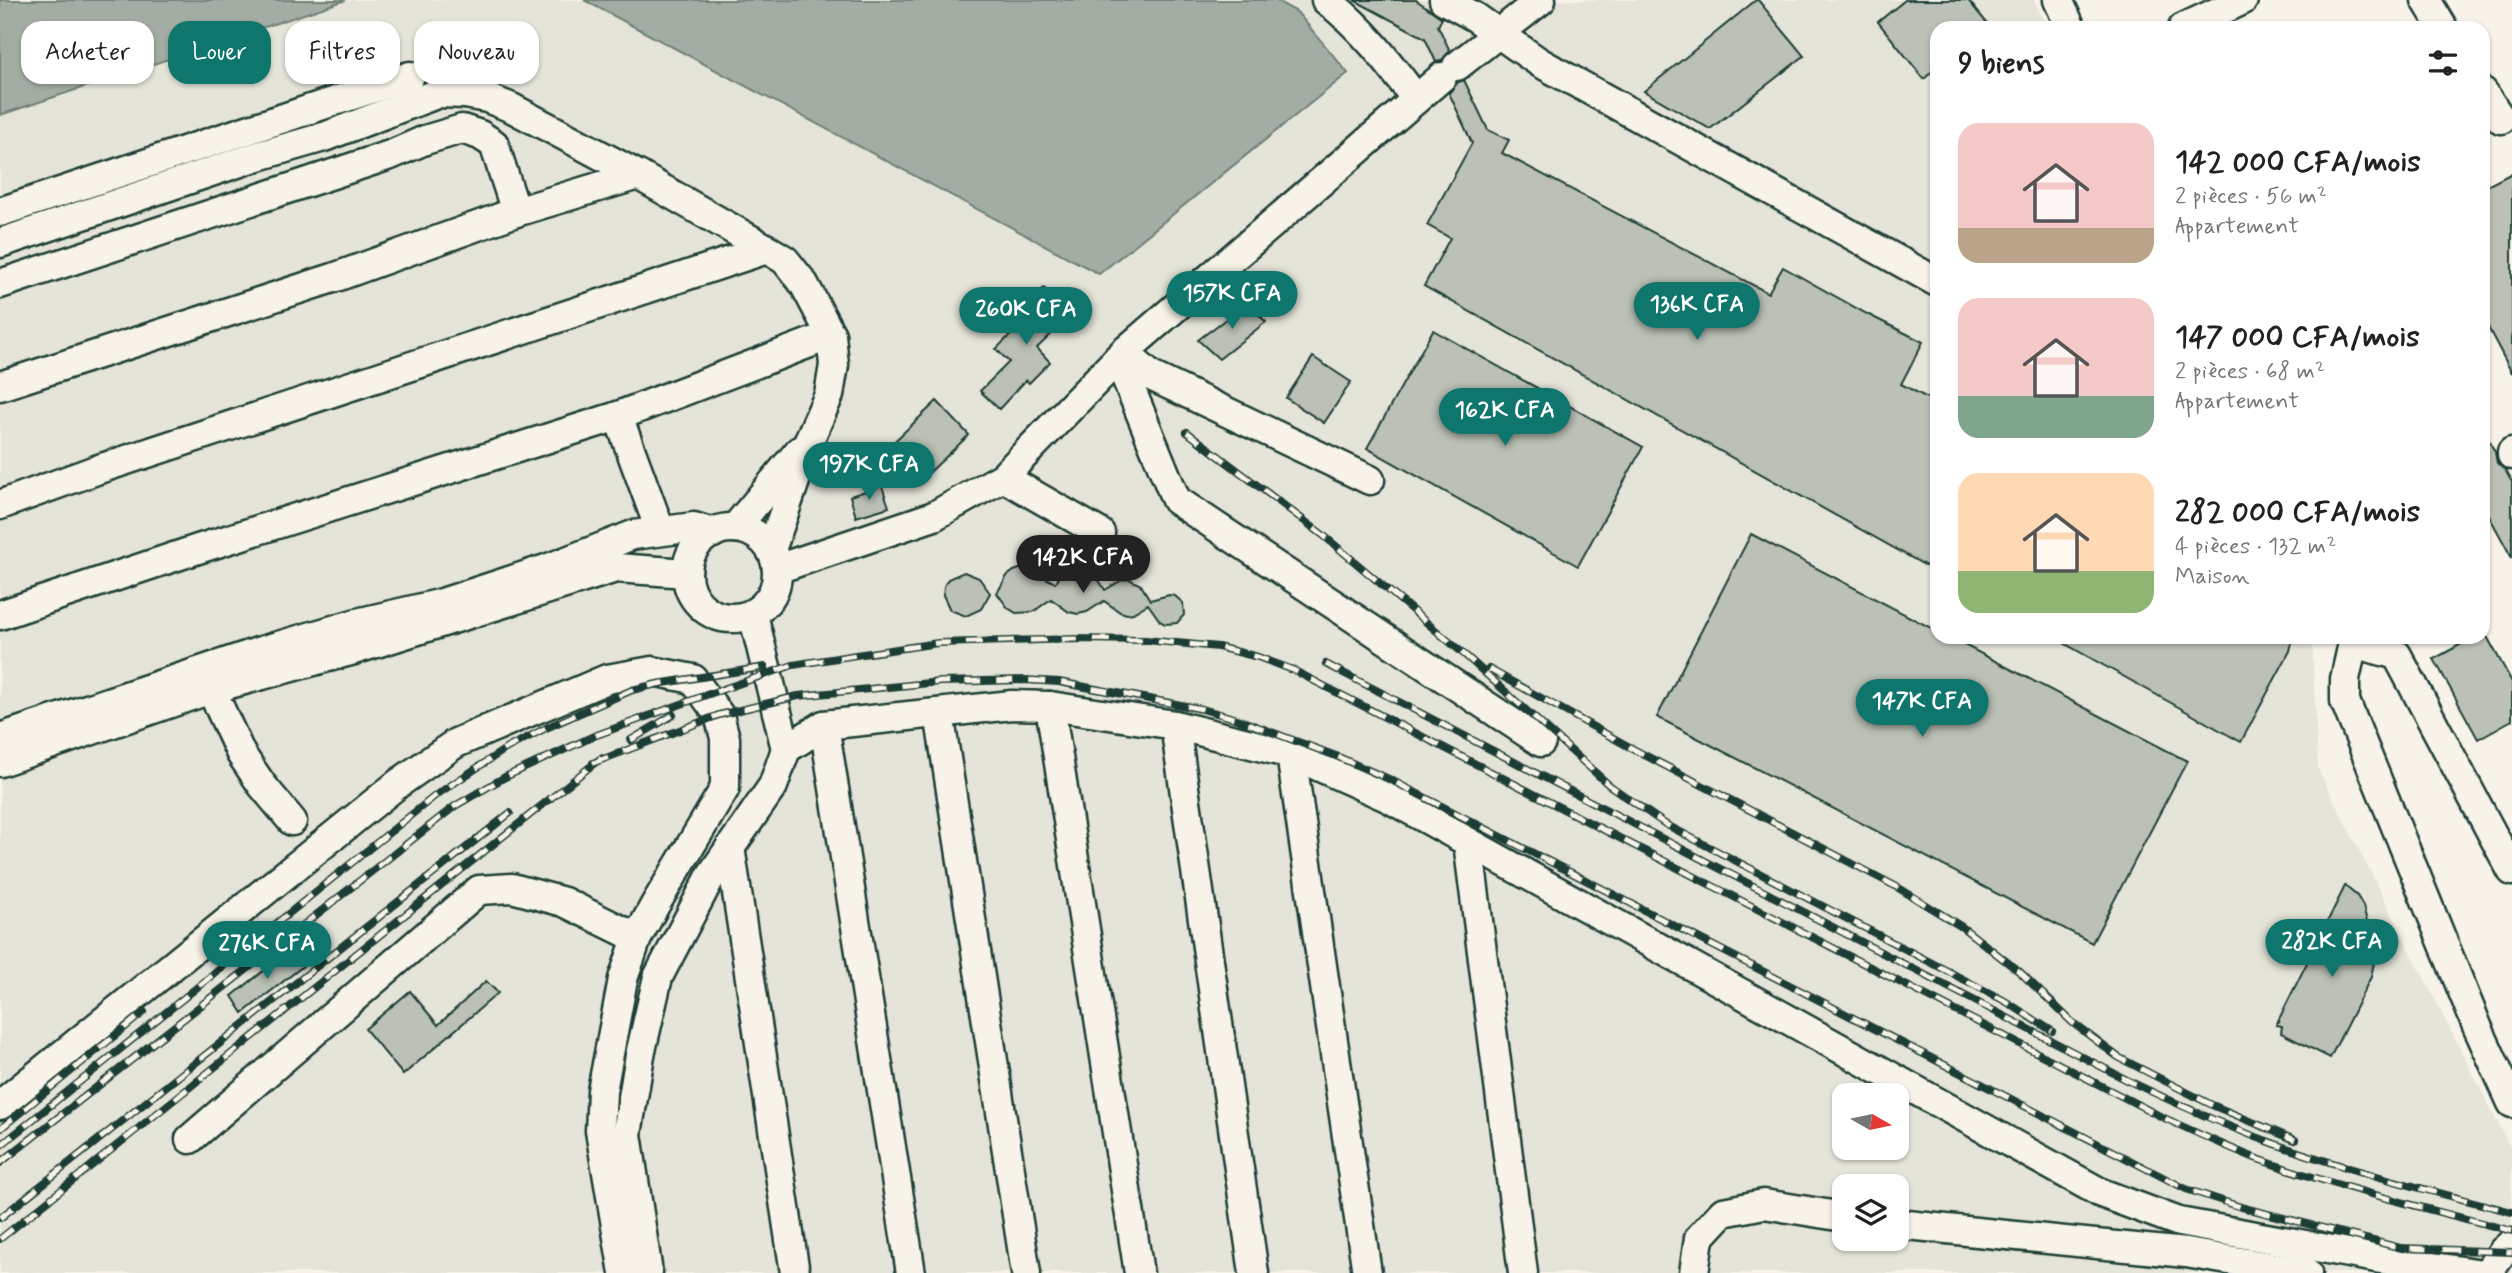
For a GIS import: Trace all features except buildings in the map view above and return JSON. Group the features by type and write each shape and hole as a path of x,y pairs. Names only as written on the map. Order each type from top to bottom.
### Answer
{"street":[{"path":"1326,0 1345,14 1391,65 1416,99"},
{"path":"1444,0 1475,17 1539,62 1930,278"},
{"path":"774,559 934,516 1003,477 1121,355 1416,99 1541,0"},
{"path":"2058,0 2068,21"},
{"path":"2198,21 2243,0"},
{"path":"2426,0 2439,21"},
{"path":"0,212 410,76"},
{"path":"0,243 255,157 324,137 439,93 465,94 487,99 512,108 638,175 785,260 804,284 831,335 834,365 829,396 810,438 774,559 774,592 753,614 733,619 713,614 705,609 692,593 687,573 695,549 703,540 724,531 810,438"},
{"path":"2490,102 2501,119"},
{"path":"0,284 462,129 480,135 494,144 516,212"},
{"path":"0,386 336,277 516,212 638,175"},
{"path":"0,505 96,470 767,249"},
{"path":"0,615 236,536 618,416 831,335"},
{"path":"1121,355 1151,376 1370,480"},
{"path":"1121,355 1176,500 1541,742"},
{"path":"618,416 660,530"},
{"path":"1003,477 1100,533"},
{"path":"0,738 261,651 357,623 439,604 547,569 632,535 694,527 755,535 774,559"},
{"path":"0,762 212,689 377,643 616,568 687,573"},
{"path":"648,1273 627,1134 640,1055 658,977 712,874 772,786 786,749 753,614"},
{"path":"2350,644 2345,701 2477,1026 2512,1103"},
{"path":"2363,644 2397,655 2512,871"},
{"path":"0,1105 399,783 456,743 607,679 653,671 693,679 719,715 725,738 724,788 637,938 623,979 600,1108 600,1131 624,1273"},
{"path":"212,689 241,754 292,821"},
{"path":"786,749 824,725 1012,705 1050,706 1175,725 1291,754 1389,798 2101,1193 2179,1222 2398,1262 2476,1273"},
{"path":"1050,706 1139,1273"},
{"path":"939,713 1026,1273"},
{"path":"824,725 911,1273"},
{"path":"1175,725 1254,1273"},
{"path":"1291,754 1367,1273"},
{"path":"1468,842 1523,1273"},
{"path":"730,847 795,1273"},
{"path":"190,1139 479,890 512,888 564,902 637,938"},
{"path":"1694,1273 1699,1238 1723,1212 1764,1204 1832,1215"},
{"path":"1909,1225 2186,1253 2307,1273"},
{"path":"2487,1273 2498,1256 2512,1243"}],"shaded area":[{"path":"0,0 2034,0 2044,21 1930,21 1930,644 2312,644 2318,769 2512,1151 2511,1273 0,1273"},
{"path":"0,0 346,0 271,25 271,21 168,21 168,59 154,64 154,21 21,21 21,84 93,84 0,115"},
{"path":"584,0 1275,0 1297,12 1348,73 1099,274"}],"railway":[{"path":"1187,432 1323,535 1465,655 1609,785 1665,824 2005,1001 2052,1031"},
{"path":"0,1163 455,806 505,777 594,736 793,665 938,643 1146,640 1218,647 1258,657 1293,670 2158,1115 2230,1148 2319,1179 2512,1231"},
{"path":"1326,664 2160,1096 2240,1131 2319,1159 2512,1212"},
{"path":"0,1146 436,795 507,748 632,690 765,667"},
{"path":"1489,669 1635,750 1897,887 1962,927 2020,972 2073,1023 2118,1057 2212,1105 2295,1140"},
{"path":"593,763 719,715 798,696 940,682 1059,682 1202,709 1336,756 1391,780 2186,1189 2241,1207 2401,1248 2512,1252"},
{"path":"631,740 673,715"},
{"path":"0,1239 601,758"},
{"path":"0,1218 510,813"},
{"path":"0,1129 144,1012"}]}
